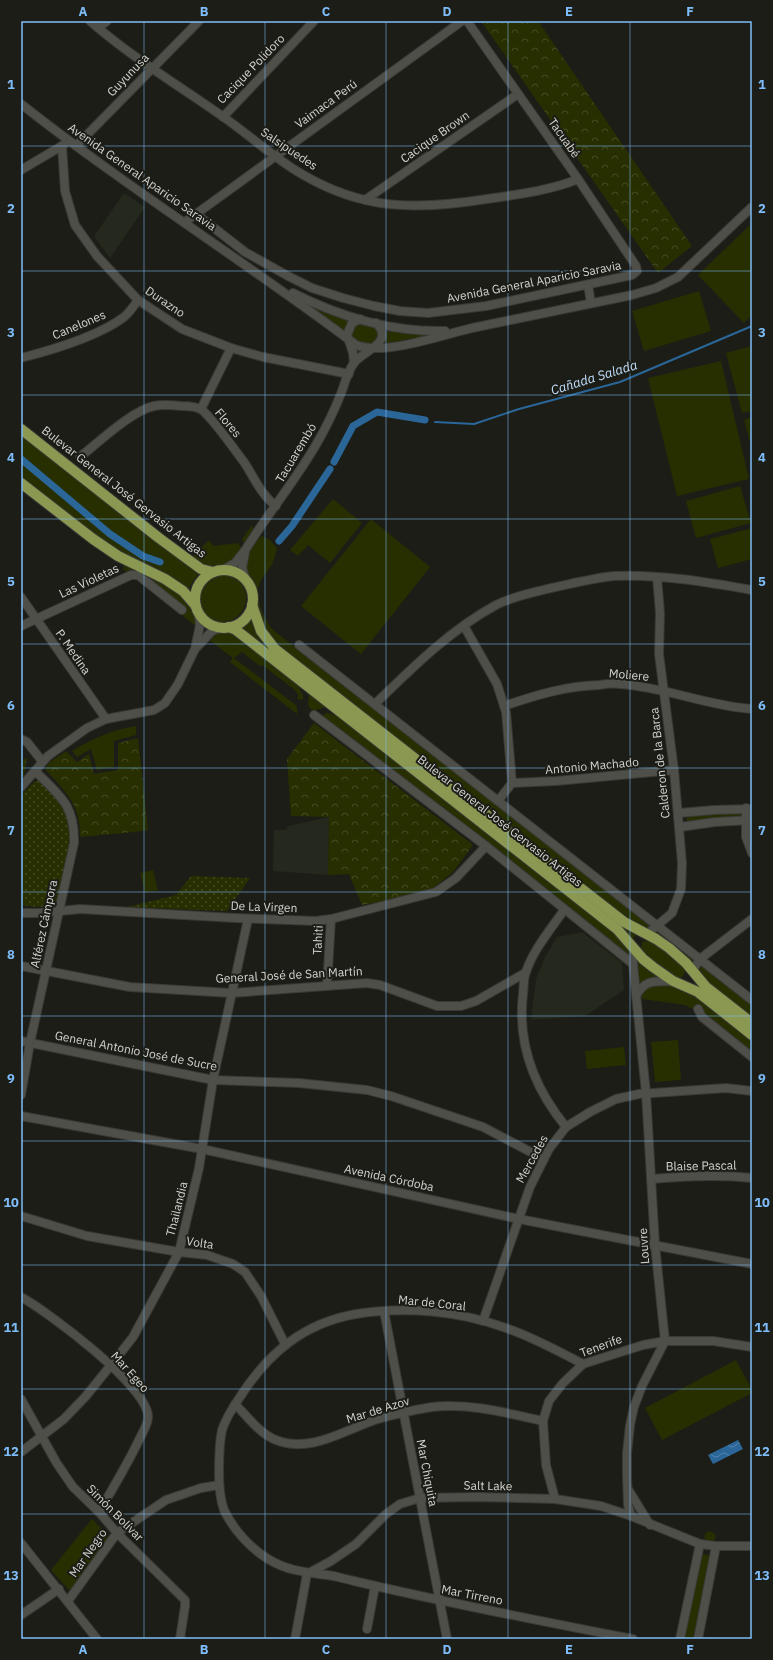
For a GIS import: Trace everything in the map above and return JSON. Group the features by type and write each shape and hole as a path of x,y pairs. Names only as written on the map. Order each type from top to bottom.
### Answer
{"main road":[{"name":"Bulevar General José Gervasio Artigas","path":"21,429 159,538 201,569 218,571"},
{"path":"21,483 118,556 149,570 177,587 186,594 197,610 204,620 211,625 224,628 244,620 252,605 252,596 246,580 231,571 218,571 203,579 196,590 195,598 197,610"},
{"name":"Bulevar General José Gervasio Artigas","path":"252,605 260,631 275,649 624,922 656,938 678,955 706,987 752,1023"},
{"name":"Bulevar General José Gervasio Artigas","path":"224,628 236,630 617,929 643,959 673,982 698,992 752,1035"},
{"path":"634,948 637,941 647,934"},
{"path":"673,982 684,979 692,971"}],"street":[{"name":"Salsipuedes","path":"90,21 151,68 223,116 300,173 335,190 365,200 400,206 434,206 494,198 551,187 578,179"},
{"path":"98,28 107,21"},
{"name":"Guyunusa","path":"76,146 151,68 199,21"},
{"name":"Cacique Polidoro","path":"223,116 314,21"},
{"name":"Vaimaca Perú","path":"185,222 275,155 462,21"},
{"name":"Tacuabé","path":"467,21 578,179 636,266 637,270"},
{"name":"Cacique Brown","path":"365,200 518,94"},
{"name":"Avenida General Aparicio Saravia","path":"21,104 65,143 76,146 250,267 356,345 364,348 404,345 462,331 632,295 656,288 678,277 752,208"},
{"path":"21,170 65,143"},
{"name":"Durazno","path":"65,143 65,191 75,225 97,256 138,300 182,328 231,348 263,357 349,374"},
{"name":"Avenida General Aparicio Saravia","path":"196,214 245,252 288,276 318,290 374,306 428,313 456,311 588,285 626,277 632,275 637,270"},
{"name":"Avenida General Aparicio Saravia","path":"250,267 276,284 311,302 360,319 429,331 462,331"},
{"path":"588,285 591,303"},
{"name":"Canelones","path":"21,358 42,352 109,327 125,316 138,300"},
{"path":"354,363 353,353 347,338 352,324 360,319"},
{"path":"375,348 380,342 382,334 381,328 376,323"},
{"path":"201,409 231,348"},
{"name":"Tacuarembó","path":"218,571 235,563 246,549 290,486 318,442 354,363 364,353 375,348"},
{"name":"Flores","path":"80,458 144,409 170,404 201,409 246,465 266,498 276,506"},
{"name":"Tacuarembó","path":"246,549 242,568 246,580"},
{"name":"Las Violetas","path":"21,626 135,574 182,610"},
{"path":"375,704 442,641 496,606 514,597 613,576 657,577 710,582 752,590"},
{"name":"Calderon de la Barca","path":"647,934 672,913 681,889 682,863 679,813 659,654 660,613 657,577"},
{"name":"P. Medina","path":"21,597 106,720"},
{"path":"21,787 42,761 87,728 106,720 154,710 162,706 168,700 178,684 195,649 200,625 197,610"},
{"path":"464,626 497,684 506,712 512,783 498,801"},
{"path":"195,649 212,631 224,628"},
{"name":"Bulevar General José Gervasio Artigas","path":"298,645 752,1000"},
{"name":"Moliere","path":"504,706 538,694 579,686 619,683 734,708 752,709"},
{"path":"314,715 486,846 633,964"},
{"path":"21,739 27,742 42,761"},
{"name":"Antonio Machado","path":"512,783 556,781 674,770"},
{"name":"Alférez Cámpora","path":"21,1095 30,1043 74,843 73,820 64,800 35,771"},
{"path":"679,813 749,809 746,837 752,853"},
{"path":"680,828 714,822 749,820"},
{"name":"De La Virgen","path":"21,913 40,913 80,909 248,919 316,921 436,892 456,878 486,846"},
{"path":"564,910 533,957 525,973 521,1005 523,1036 536,1082 546,1100 566,1126"},
{"name":"Tahiti","path":"327,986 331,918"},
{"name":"Thailandia","path":"21,1452 64,1419 86,1396 111,1365 133,1336 179,1252 199,1168 213,1080 248,919"},
{"path":"692,971 700,959 752,920"},
{"name":"Louvre","path":"634,948 633,964 646,1093 655,1245 665,1341"},
{"name":"General José de San Martín","path":"21,966 130,987 231,993 367,983 380,985 437,1006 461,1006 476,1001 525,973"},
{"path":"636,996 640,988 649,982 673,982"},
{"path":"698,1009 702,1017 752,1057"},
{"name":"General Antonio José de Sucre","path":"21,1041 213,1080 306,1084 367,1090 391,1096 483,1127 544,1159"},
{"name":"Mercedes","path":"483,1321 530,1187 549,1149 566,1126 616,1099 646,1093 726,1088 752,1091"},
{"name":"Avenida Córdoba","path":"21,1116 202,1149 519,1219 752,1264"},
{"name":"Blaise Pascal","path":"651,1179 700,1176 752,1178"},
{"name":"Volta","path":"21,1216 87,1236 179,1252 207,1255 233,1264 245,1272 261,1296 285,1344"},
{"name":"Mar Egeo","path":"21,1297 59,1322 111,1365 135,1393 144,1406 148,1416 147,1423 131,1456 99,1512"},
{"name":"Mar de Coral","path":"307,1574 285,1568 252,1548 236,1529 224,1509 219,1485 218,1458 223,1428 235,1404 246,1388 268,1360 285,1344 307,1330 354,1314 416,1310 483,1321 539,1341 584,1364"},
{"name":"Mar Chiquita","path":"384,1311 447,1639"},
{"path":"631,1516 628,1505 627,1453 630,1424 642,1386 665,1341"},
{"name":"Tenerife","path":"555,1499 546,1465 543,1421 549,1401 563,1383 584,1364 643,1345 665,1341 714,1341 752,1347"},
{"name":"Simón Bolívar","path":"21,1399 65,1478 82,1497 99,1512 185,1600 180,1639"},
{"name":"Mar de Azov","path":"235,1404 264,1434 276,1440 293,1445 311,1443 331,1438 377,1420 432,1407 461,1406 488,1409 543,1421"},
{"name":"Mar Negro","path":"68,1601 117,1532 166,1500 201,1488 219,1485"},
{"path":"628,1488 650,1525"},
{"name":"Salt Lake","path":"307,1574 331,1561 356,1544 386,1514 400,1504 420,1498 476,1497 555,1499 601,1506 631,1516 700,1544 716,1546 752,1546"},
{"path":"628,1505 637,1503"},
{"path":"21,1543 59,1589 97,1639"},
{"path":"680,1639 700,1544"},
{"path":"698,1639 716,1546"},
{"path":"295,1639 307,1574"},
{"name":"Mar Tirreno","path":"307,1574 328,1575 440,1602 633,1639"},
{"path":"367,1629 375,1586"},
{"path":"21,1615 59,1589"}],"shaded area":[{"path":"124,193 145,207 110,258 94,236"},
{"path":"329,817 328,875 273,871 274,830 286,830 288,826"},
{"path":"582,932 622,963 624,990 585,1016 531,1020 536,979 545,957 557,937"}],"green space":[{"path":"481,21 538,21 692,246 658,273"},
{"path":"752,223 752,315 744,323 698,275"},
{"path":"699,291 711,331 644,351 632,311"},
{"path":"301,300 349,321 343,332"},
{"path":"363,322 372,325 379,331 378,337 371,345 361,343 352,337 351,329 357,323"},
{"path":"385,331 430,335 382,344"},
{"path":"752,346 752,411 742,413 726,353"},
{"path":"721,361 749,479 677,496 648,378"},
{"path":"752,417 752,449 744,420"},
{"path":"21,434 199,573 191,584 189,590 162,572 119,554 21,479"},
{"path":"740,486 751,523 696,538 686,501"},
{"path":"333,499 362,523 330,563 308,545 298,556 290,550"},
{"path":"371,519 430,567 361,654 301,606"},
{"path":"252,525 253,529 244,543 242,539"},
{"path":"752,528 752,559 718,568 710,539"},
{"path":"262,536 270,540 277,548 272,564 261,580 258,591 261,609 273,630 652,924 650,927 642,927 625,919 278,647 266,632 256,607 254,587 245,570 248,555 256,541"},
{"path":"209,540 213,546 238,543 242,548 234,561 228,564 208,566 204,565 193,556"},
{"path":"124,565 149,574 171,586 188,603 194,614 198,628 182,615 186,611 186,608 143,574 129,573 123,569"},
{"path":"222,574 231,576 239,581 244,589 246,598 244,607 239,615 231,620 222,622 213,620 205,615 200,607 198,598 200,589 205,581 213,576"},
{"path":"252,616 257,631 637,934 633,939 239,627"},
{"path":"228,631 235,633 298,686 303,695 303,700 297,699 298,695 294,689 242,652 234,658 297,706 297,714 231,663 230,662 233,658 209,640 220,632"},
{"path":"309,693 327,706 313,711 308,706"},
{"path":"326,713 340,718 361,732 613,929 631,952 627,956 321,716"},
{"path":"314,723 473,845 453,872 432,889 385,901 362,905 349,874 328,875 329,817 291,816 287,759"},
{"path":"136,726 136,735 114,741 114,767 97,770 91,749 77,757 72,751 103,735"},
{"path":"138,738 148,830 80,837 80,826 75,807 59,784 45,769 50,762 66,751 77,762 89,754 94,774 118,770 118,743"},
{"path":"27,758 24,776 21,779 21,760"},
{"path":"35,781 40,781 58,801 69,821 70,830 70,840 57,901 40,907 21,905 21,795"},
{"path":"714,813 742,813 742,816 689,822 686,819 688,816"},
{"path":"153,870 158,890 145,893 140,873"},
{"path":"191,876 250,878 227,911 127,907 176,895"},
{"path":"659,929 694,959 692,962 654,932"},
{"path":"651,939 680,961 686,970 683,976 679,979 673,977 658,967 641,951 642,942"},
{"path":"635,955 662,978 645,981 638,988"},
{"path":"701,963 752,1004 752,1019 714,990 698,971"},
{"path":"669,984 701,999 752,1038 752,1052 709,1018 698,1006 695,1010 685,1005 642,999 641,992 646,986"},
{"path":"678,1040 681,1080 655,1082 651,1042"},
{"path":"624,1047 626,1065 587,1069 585,1051"},
{"path":"736,1360 752,1390 752,1393 662,1440 645,1408"},
{"path":"92,1519 109,1536 70,1591 51,1570"},
{"path":"710,1531 714,1533 716,1537 714,1541 710,1543 706,1541 704,1537 706,1533"},
{"path":"704,1554 708,1555 710,1558 694,1639 684,1639 701,1556"}],"water":[{"path":"738,1440 743,1449 713,1464 708,1455"}],"waterway":[{"name":"Cañada Salada","path":"435,422 474,424 519,409 620,382 752,326"},
{"path":"334,462 353,426 377,412 425,420"},
{"path":"21,459 110,534 143,556 160,562"},
{"path":"279,541 292,526 330,469"}]}
